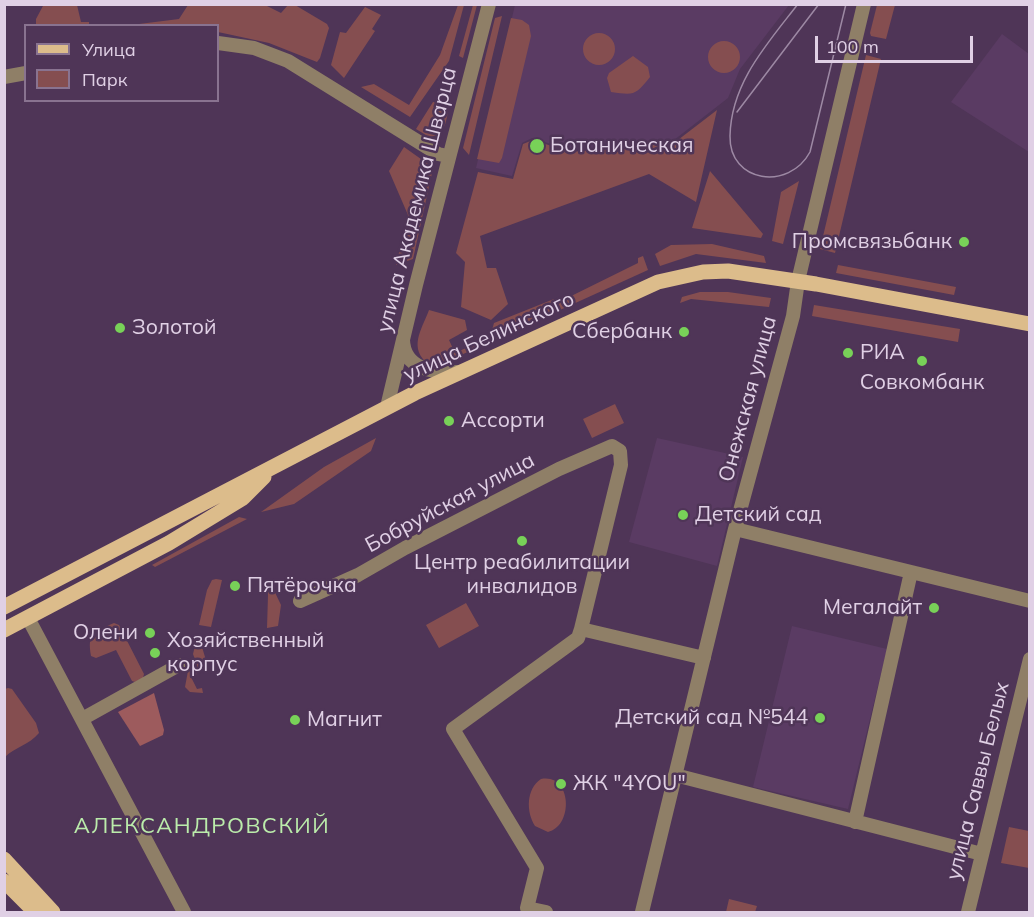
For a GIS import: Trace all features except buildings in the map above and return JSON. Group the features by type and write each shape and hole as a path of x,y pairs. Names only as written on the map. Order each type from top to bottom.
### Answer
{"main road":[{"name":"улица Белинского","path":"4,607 457,372 658,282 682,275 728,271 798,281 1029,324"},
{"path":"4,630 197,526 243,498 272,468"},
{"path":"4,859 53,912"},
{"path":"4,881 34,912"}],"street":[{"name":"улица Академика Шварца","path":"387,407 448,156 489,4"},
{"name":"Онежская улица","path":"642,912 735,529 793,316 798,281 864,4"},
{"path":"219,43 254,48 288,61 438,154 448,156"},
{"path":"4,76 24,73"},
{"path":"403,338 408,357 422,368 438,373 457,372"},
{"name":"Бобруйская улица","path":"300,601 358,575 405,548 559,469 612,446 620,451 621,465 581,629"},
{"path":"735,529 1029,601"},
{"path":"855,822 911,572"},
{"path":"28,618 184,912"},
{"path":"546,912 527,908 537,868 453,729 578,638 581,629 704,658"},
{"name":"улица Саввы Белых","path":"968,912 1029,659"},
{"path":"82,719 179,664"},
{"path":"675,775 982,854"}],"shaded area":[{"path":"515,5 789,5 740,69 728,98 674,140 570,150 532,138 522,143 512,176 476,168"},
{"path":"1002,34 1029,54 1029,152 951,102"},
{"name":"Детский сад","path":"657,438 743,457 717,566 629,542"},
{"name":"Детский сад №544","path":"792,626 887,649 848,809 753,787"},
{"path":"154,693 164,730 163,735 140,746 118,712"}],"green space":[{"path":"44,4 77,5 81,22 89,22 89,24 36,24 36,19"},
{"path":"188,5 265,5 281,13 288,5 295,5 327,24 329,28 317,62 269,43 219,32 219,24 139,24 179,19"},
{"path":"458,5 464,5 449,61 410,117 361,87 374,84 409,105 440,55"},
{"path":"473,5 477,5 463,58 459,56"},
{"path":"877,5 895,5 886,39 871,36 870,33"},
{"path":"365,7 381,15 372,29 375,31 344,78 331,65 340,32 346,33"},
{"path":"502,16 469,155 463,148 495,18"},
{"path":"511,18 522,20 529,25 531,36 499,163 477,159"},
{"path":"599,33 610,38 615,49 610,60 599,65 588,60 583,49 588,38"},
{"path":"724,41 735,46 740,57 735,68 724,73 713,68 708,57 713,46"},
{"path":"866,55 881,59 835,253 820,249"},
{"path":"633,56 648,67 650,77 634,93 611,92 607,78 609,73"},
{"path":"433,102 449,104 442,130 435,136 429,137 416,129"},
{"path":"717,110 696,202 649,174 480,236 487,268 496,268 508,304 491,320 461,307 465,262 456,253 478,172 513,179 523,144 533,140 570,152 674,143"},
{"path":"404,147 428,164 432,173 413,259 396,265 408,215 389,171"},
{"path":"710,171 763,234 761,238 692,228"},
{"path":"799,181 783,244 772,241 781,192"},
{"path":"712,244 764,256 766,263 696,254 660,266 655,254 671,245"},
{"path":"643,256 648,270 439,365 429,365 419,352 418,339 429,310 465,320 467,330 449,340 455,353 490,337 494,323 554,299 557,303 638,263 638,258"},
{"path":"838,265 956,287 954,295 836,273"},
{"path":"700,292 728,292 771,298 769,307 691,299 680,303 682,297"},
{"path":"814,305 960,329 958,342 812,316"},
{"path":"615,404 624,423 592,438 583,419"},
{"path":"376,438 371,451 294,504 261,512 324,467"},
{"path":"239,517 247,519 155,567 152,565"},
{"path":"212,580 222,580 211,627 199,625 207,590"},
{"path":"269,580 281,605 278,626 267,628 266,582"},
{"path":"466,603 479,626 439,648 426,625"},
{"path":"114,623 119,625 144,674 143,678 135,682 132,681 116,650 96,658 91,656 91,637 97,631"},
{"path":"199,637 208,667 198,668 193,654"},
{"path":"190,660 197,674 191,677 197,689 202,688 203,693 190,692 185,687"},
{"path":"5,689 12,689 36,723 39,733 5,757"},
{"path":"541,779 551,779 559,784 566,801 562,820 556,828 548,832 535,826 529,808 532,789"},
{"path":"1009,827 1029,831 1029,868 1001,863"},
{"path":"729,899 757,906 755,912 726,912"}],"tram line":[{"path":"798,4 753,65 744,81 732,117 730,136 732,152 739,164 749,172 762,176 789,173 810,152 846,4"},
{"path":"737,112 819,4"}],"place":[{"name":"Ботаническая","path":"537,146"},
{"name":"Промсвязьбанк","path":"964,242"},
{"name":"Золотой","path":"120,328"},
{"name":"Сбербанк","path":"684,332"},
{"name":"РИА","path":"848,353"},
{"name":"Совкомбанк","path":"922,361"},
{"name":"Ассорти","path":"449,421"},
{"name":"Детский сад","path":"683,515"},
{"name":"Центр реабилитации инвалидов","path":"522,541"},
{"name":"Пятёрочка","path":"235,586"},
{"name":"Мегалайт","path":"934,608"},
{"name":"Олени","path":"150,633"},
{"name":"Хозяйственный корпус","path":"155,653"},
{"name":"Детский сад №544","path":"820,718"},
{"name":"Магнит","path":"295,720"},
{"name":"ЖК \"4YOU\"","path":"561,784"}],"district":[{"name":"АЛЕКСАНДРОВСКИЙ","path":"202,826"}]}
